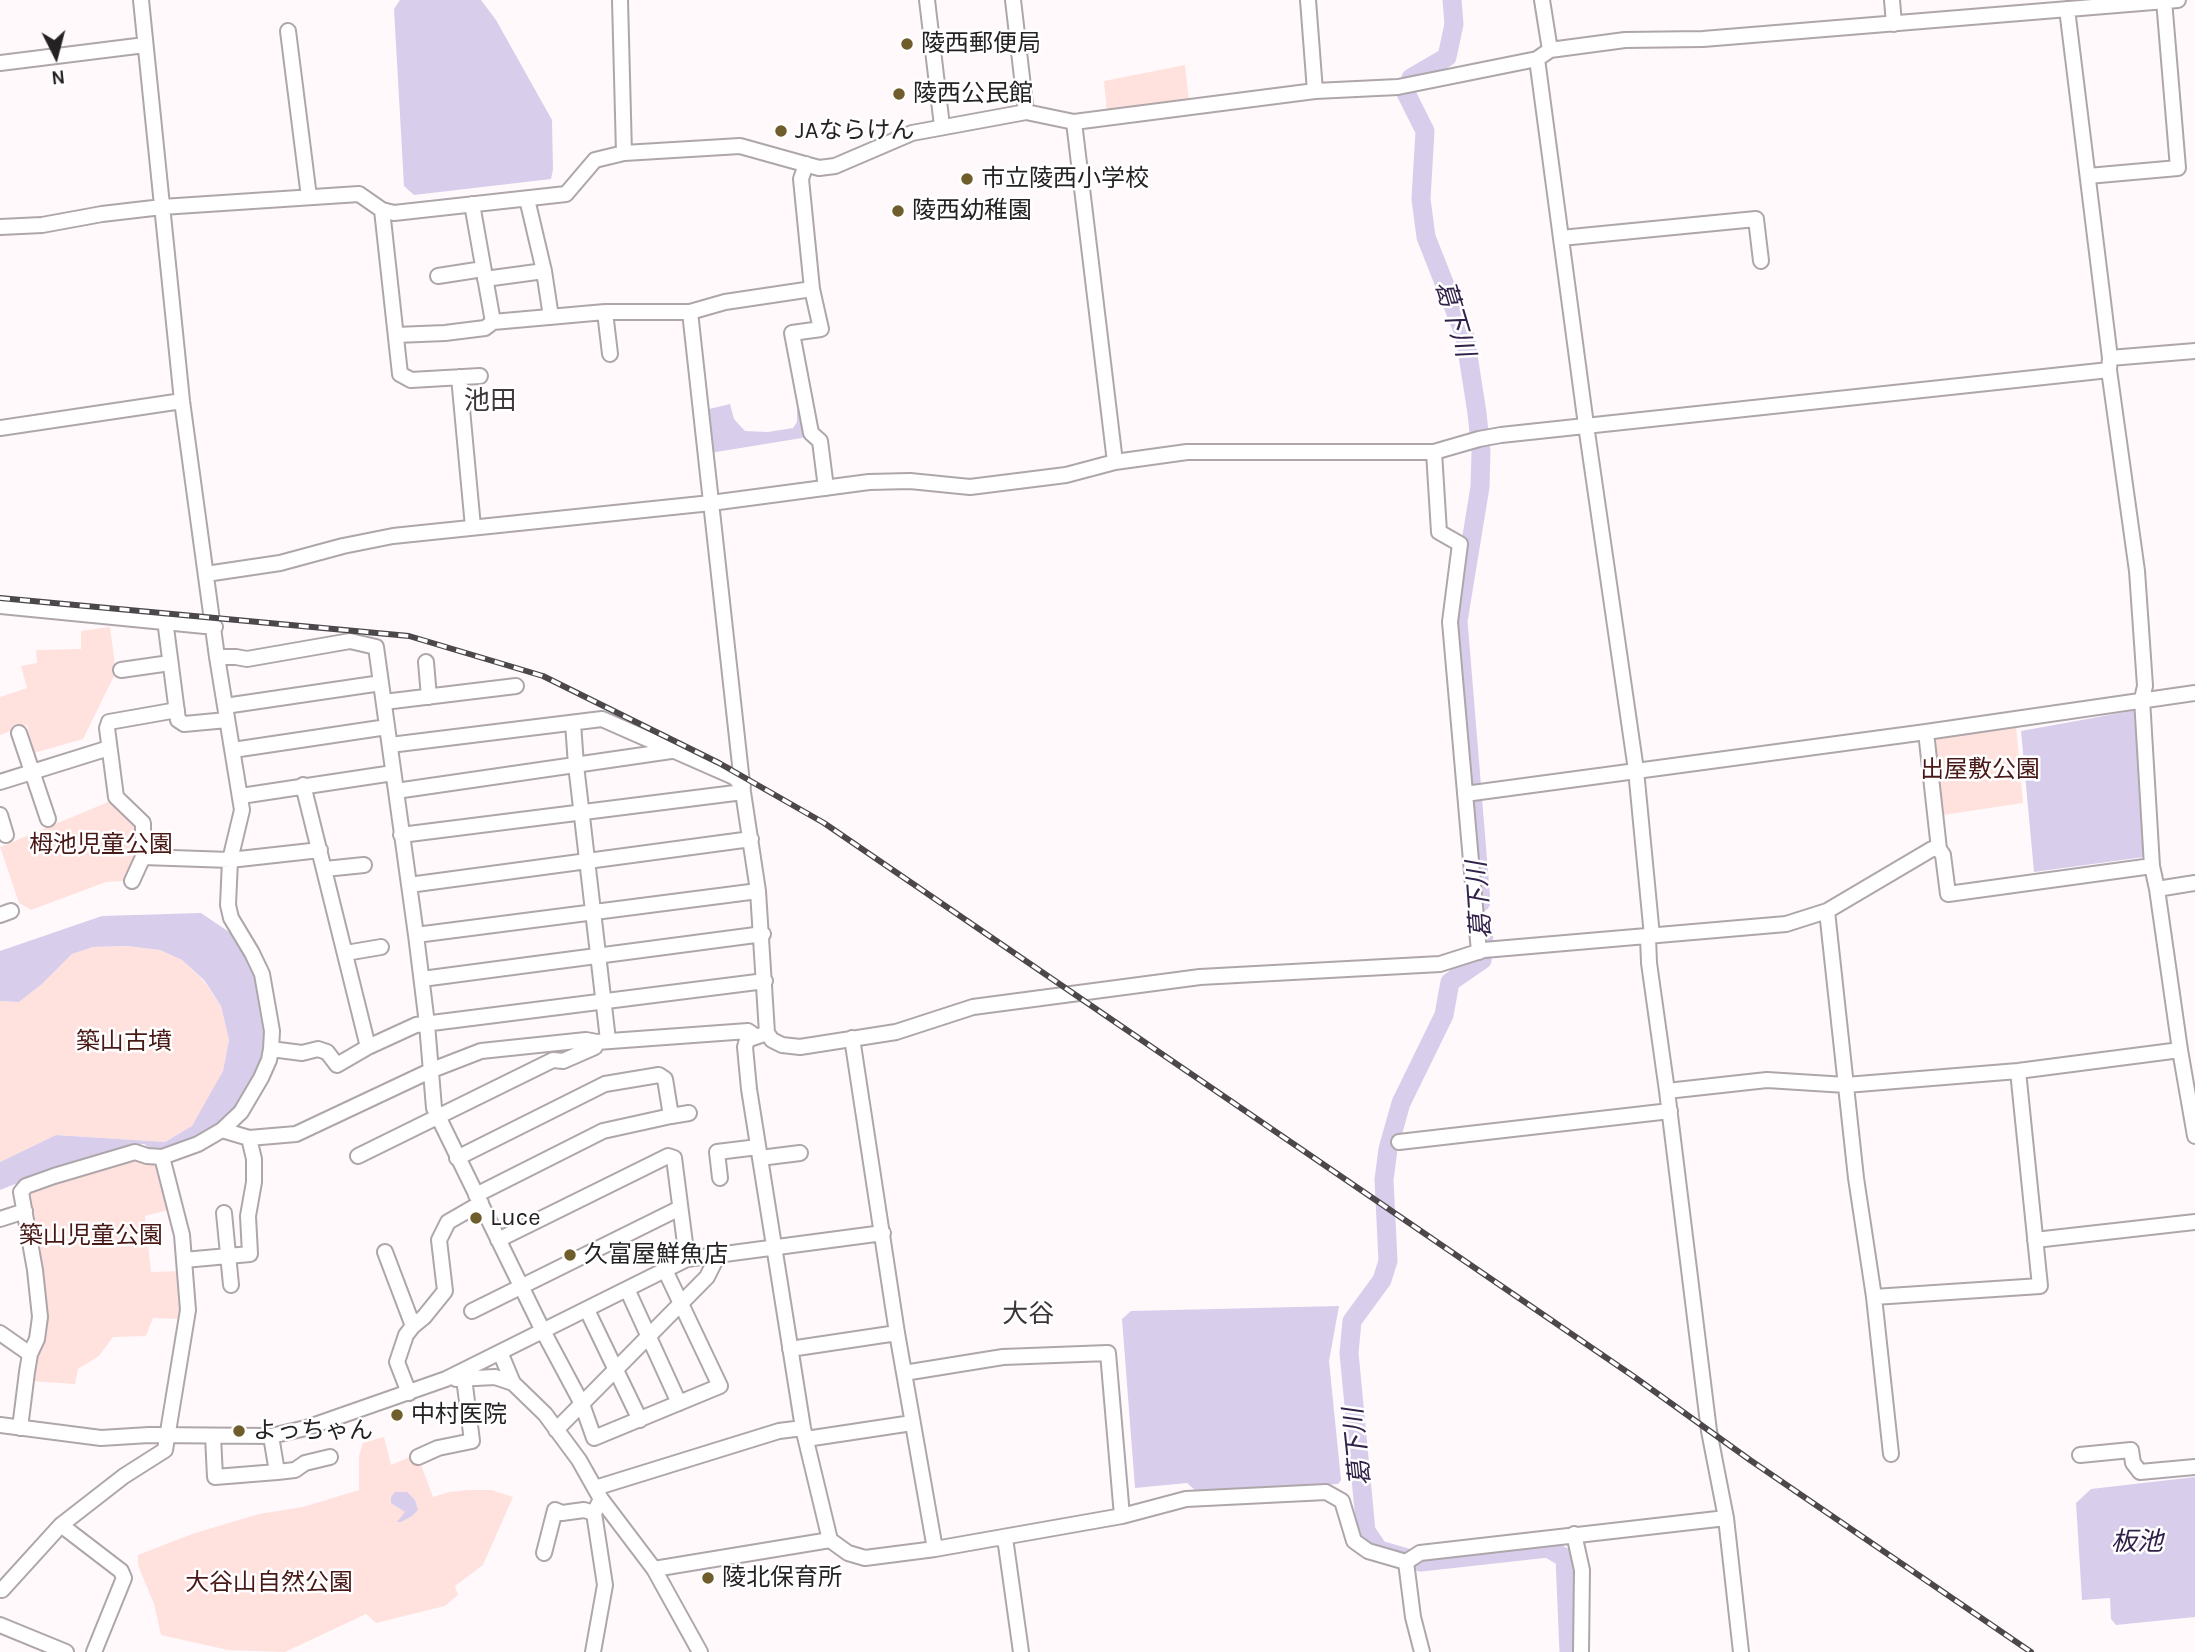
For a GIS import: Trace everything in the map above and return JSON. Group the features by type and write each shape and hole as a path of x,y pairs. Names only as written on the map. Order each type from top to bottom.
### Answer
{"street":[{"path":"20,1428 30,1354 37,1339 40,1317 21,1192 26,1186 135,1152 162,1157 198,1144 222,1130 241,1112 270,1060 271,1049 271,1018 262,974 231,918 228,905 230,860 242,810 241,796 226,713 182,401 141,0"},
{"path":"620,0 624,153"},
{"path":"927,0 942,126"},
{"path":"1013,0 1026,113"},
{"path":"1308,0 1315,91"},
{"path":"1542,0 1550,50"},
{"path":"1892,0 1894,24"},
{"path":"0,227 41,225 162,207 359,194 382,209 394,213 566,194 595,160 624,153 740,145 819,168 835,166 886,142 942,126 1026,113 1074,122 1315,91 1398,87 1501,64 1537,59 1550,50 1625,40 1703,39 1894,24 2002,7 2169,0 2178,168 2088,176"},
{"path":"2066,6 2137,571 2145,686 2142,699 2152,866 2195,1136"},
{"path":"288,31 309,197"},
{"path":"0,63 145,45"},
{"path":"1537,59 1636,770 1650,936 1649,963 1709,1431 1726,1518 1741,1652"},
{"path":"1074,122 1115,462"},
{"path":"806,164 801,180 812,289 821,329 792,334 811,433 820,441 826,488"},
{"path":"527,198 544,271 551,317"},
{"path":"472,204 493,323"},
{"path":"382,209 401,374 411,380 480,376"},
{"path":"1561,238 1756,219 1761,261"},
{"path":"438,276 544,271"},
{"path":"396,335 485,328 493,323 605,312 690,312 725,302 812,289"},
{"path":"605,312 610,354"},
{"path":"690,312 743,789 763,934 765,981 761,1035"},
{"path":"206,574 280,563 393,536 711,503 869,482 910,481 970,487 1066,475 1115,462 1187,452 1434,452 1501,435 2109,364 2195,351"},
{"path":"458,377 473,527"},
{"path":"0,428 182,401"},
{"path":"1434,452 1439,531 1460,544 1450,622 1479,952"},
{"path":"0,606 215,627"},
{"path":"165,621 178,720 184,724 226,713 381,683"},
{"path":"218,657 247,659 350,641 376,647 422,979 434,1108 542,1331 582,1404 594,1438 720,1386 664,1270"},
{"path":"426,662 429,697"},
{"path":"121,670 170,663"},
{"path":"384,702 516,686"},
{"path":"1465,794 2195,693"},
{"path":"132,881 142,857 143,823 116,797 109,748 109,722 177,709"},
{"path":"390,745 602,719 734,777 743,789"},
{"path":"573,723 604,1001 603,1041"},
{"path":"233,750 387,727"},
{"path":"1926,732 1939,849 1943,855 1948,894 2152,866"},
{"path":"19,733 48,819"},
{"path":"0,782 109,748"},
{"path":"396,791 674,751"},
{"path":"241,796 393,773"},
{"path":"303,785 368,1047"},
{"path":"401,835 743,789"},
{"path":"0,815 6,835"},
{"path":"409,885 751,839"},
{"path":"142,857 230,860 320,849"},
{"path":"222,1130 249,1138 296,1135 432,1070 481,1051 586,1040 748,1031 782,1045 800,1048 895,1032 973,1007 1200,977 1440,964 1479,952 1786,924 1827,911 1932,849 1939,849"},
{"path":"325,869 364,864"},
{"path":"2157,890 2195,883"},
{"path":"416,935 758,891"},
{"path":"1827,911 1856,1178 1874,1297 1891,1454"},
{"path":"422,979 763,934"},
{"path":"346,953 381,947"},
{"path":"271,1049 302,1054 318,1049 327,1052 337,1065 368,1047 416,1026 765,981"},
{"path":"761,1035 747,1040 745,1047 759,1153 804,1434 830,1540 848,1553 865,1558 934,1549 1122,1516 1186,1499 1326,1492 1342,1501 1353,1541 1368,1551 1406,1562 1420,1553 1726,1518"},
{"path":"852,1038 897,1333 934,1549"},
{"path":"358,1156 554,1060 563,1061 603,1041"},
{"path":"1667,1091 1767,1080 1846,1085 2018,1071 2180,1050"},
{"path":"1874,1297 2040,1286 2018,1071"},
{"path":"457,1158 605,1084 659,1075 665,1079 671,1116"},
{"path":"1399,1142 1670,1111"},
{"path":"409,1394 397,1362 412,1326 424,1317 445,1291 439,1240 448,1222 479,1199 603,1131 689,1113"},
{"path":"184,1260 250,1254 248,1216 254,1171 249,1138"},
{"path":"720,1178 718,1152 800,1153"},
{"path":"498,1240 668,1156 674,1158 687,1259"},
{"path":"1,1587 61,1525 124,1476 165,1450 188,1310 174,1195 162,1157"},
{"path":"472,1311 680,1208"},
{"path":"0,1219 25,1211"},
{"path":"224,1213 231,1285"},
{"path":"2035,1240 2195,1222"},
{"path":"0,1425 101,1438 149,1435 271,1436 306,1428 446,1379 687,1259 883,1233"},
{"path":"385,1252 412,1326"},
{"path":"556,1430 707,1277 719,1255"},
{"path":"627,1290 679,1404"},
{"path":"587,1310 640,1420"},
{"path":"0,1333 30,1354"},
{"path":"790,1349 897,1333"},
{"path":"500,1352 513,1383 545,1414 597,1500 654,1569 699,1652"},
{"path":"904,1373 1003,1357 1108,1353 1122,1516"},
{"path":"446,1379 495,1377 513,1383"},
{"path":"418,1457 438,1448 472,1441 464,1378"},
{"path":"544,1553 555,1510 562,1513 584,1510 597,1500 779,1431 804,1434 912,1423"},
{"path":"213,1436 215,1477 295,1470 305,1463 330,1457"},
{"path":"271,1436 277,1472"},
{"path":"2080,1455 2131,1450 2133,1463 2140,1472 2195,1467"},
{"path":"593,1652 605,1585 597,1500"},
{"path":"61,1525 121,1571 124,1578 94,1652"},
{"path":"1574,1534 1582,1570 1581,1652"},
{"path":"1003,1537 1021,1652"},
{"path":"654,1569 830,1540"},
{"path":"1406,1562 1413,1617 1422,1652"},
{"path":"0,1625 66,1652"}],"green space":[{"path":"1185,65 1189,101 1107,114 1104,81"},
{"path":"110,627 116,672 83,739 34,753 27,725 0,735 0,697 27,688 21,666 37,663 36,650 81,649 81,631"},
{"name":"出屋敷公園","path":"2016,725 2023,803 1943,815 1935,738"},
{"name":"栂池児童公園","path":"113,800 139,822 136,862 124,881 106,882 31,910 19,903 0,847"},
{"name":"築山古墳","path":"127,946 160,950 182,960 203,980 221,1006 229,1040 223,1071 210,1097 192,1126 165,1142 56,1135 0,1162 0,1001 19,1002 72,954 93,947"},
{"name":"築山児童公園","path":"132,1155 158,1162 172,1209 145,1216 151,1272 181,1271 180,1319 153,1318 146,1336 113,1337 99,1356 78,1369 75,1384 29,1381 33,1356 42,1340 26,1190"},
{"name":"大谷山自然公園","path":"384,1437 391,1465 417,1454 433,1497 449,1492 491,1490 513,1497 483,1565 455,1586 458,1595 445,1606 376,1623 366,1614 285,1652 228,1650 161,1635 154,1604 138,1565 138,1555 192,1534 259,1514 303,1507 359,1490 359,1456 363,1443"}],"water":[{"path":"400,0 481,0 496,20 552,120 551,179 414,195 404,186 394,9"},
{"path":"730,404 734,419 745,431 768,432 793,428 797,422 797,409 800,408 805,433 802,438 710,453 705,410"},
{"path":"2142,709 2144,857 2034,872 2021,731"},
{"path":"201,913 232,934 254,968 269,1048 239,1110 205,1138 166,1149 151,1149 144,1144 128,1146 71,1162 0,1190 0,1162 56,1135 165,1142 192,1126 223,1071 229,1040 221,1006 204,980 182,960 160,950 127,946 93,947 72,954 19,1002 0,1001 0,951 102,916"},
{"path":"1339,1306 1329,1361 1341,1480 1338,1484 1197,1492 1187,1483 1135,1488 1122,1319 1131,1311"},
{"name":"板池","path":"2195,1477 2195,1617 2116,1625 2111,1619 2110,1598 2082,1600 2076,1503 2091,1489"},
{"path":"395,1492 407,1492 415,1500 418,1510 401,1522 397,1522 405,1512 391,1503"}],"waterway":[{"name":"葛下川","path":"1452,0 1454,24 1447,57 1411,78 1406,93 1425,131 1421,199 1426,237 1465,336 1481,452 1480,487 1458,621 1481,902"},
{"name":"葛下川","path":"1484,932 1482,960 1450,982 1444,1015 1401,1103 1388,1149 1384,1180 1388,1261 1382,1280 1352,1321 1349,1353 1366,1531 1379,1550 1421,1562 1548,1548 1565,1558 1569,1652"}],"railway":[{"path":"0,598 409,636 543,676 719,763 824,823 1633,1376 1750,1460 2031,1652"}],"place":[{"name":"陵西郵便局","path":"907,44"},
{"name":"陵西公民館","path":"899,94"},
{"name":"JAならけん","path":"781,131"},
{"name":"市立陵西小学校","path":"967,179"},
{"name":"陵西幼稚園","path":"898,211"},
{"name":"Luce","path":"476,1218"},
{"name":"久富屋鮮魚店","path":"570,1255"},
{"name":"中村医院","path":"397,1415"},
{"name":"よっちゃん","path":"239,1431"},
{"name":"陵北保育所","path":"708,1578"}],"district":[{"name":"池田","path":"490,402"},
{"name":"大谷","path":"1028,1315"}]}
